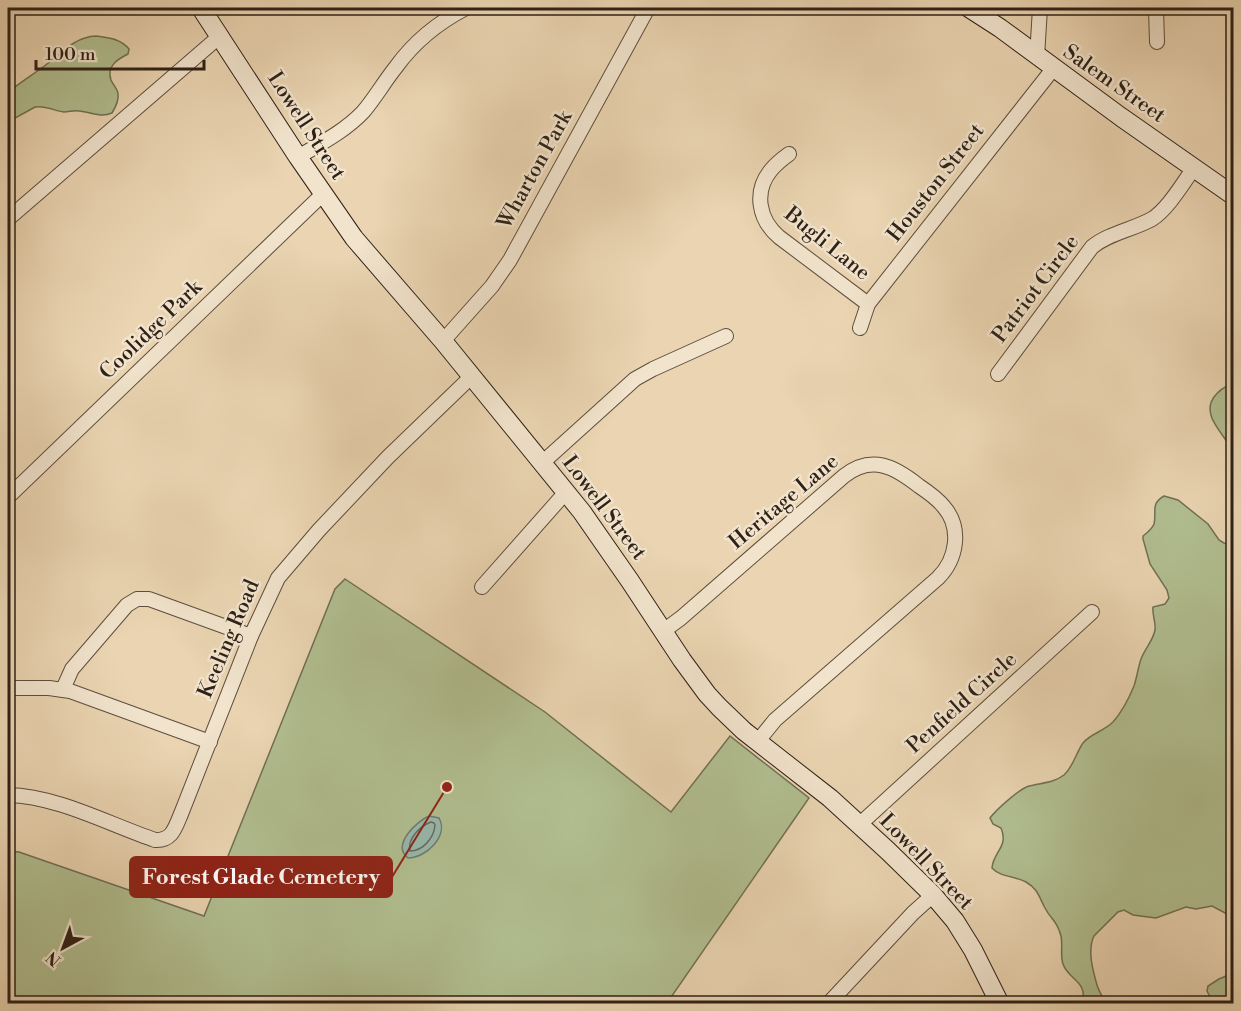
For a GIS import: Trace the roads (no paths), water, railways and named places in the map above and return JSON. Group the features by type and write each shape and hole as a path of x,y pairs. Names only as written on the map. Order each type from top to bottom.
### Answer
{"main road":[{"name":"Lowell Street","path":"201,8 354,238 443,341 566,492 707,694 731,719 859,825 933,895 955,921 969,943 1000,1004"},
{"name":"Salem Street","path":"969,8 1233,196"}],"street":[{"path":"298,157 357,118 416,43 466,8"},
{"name":"Wharton Park","path":"443,341 484,296 510,260 648,8"},
{"path":"1037,57 1040,8"},
{"path":"1156,8 1157,42"},
{"path":"8,219 220,36"},
{"name":"Houston Street","path":"860,328 868,304 1053,69"},
{"name":"Bugli Lane","path":"789,154 770,171 761,188 760,206 766,224 779,237 868,304"},
{"name":"Patriot Circle","path":"998,374 1092,247 1103,239 1155,216 1165,207 1194,168"},
{"name":"Coolidge Park","path":"8,497 323,194"},
{"path":"542,463 635,379 726,336"},
{"name":"Keeling Road","path":"8,795 23,795 44,800 152,839 166,839 172,834 251,636 280,575 395,450 472,376"},
{"name":"Heritage Lane","path":"662,632 844,476 858,467 879,464 894,468 943,505 952,520 955,537 953,554 945,569 929,586 774,722 758,741"},
{"path":"482,587 566,492"},
{"path":"63,689 72,669 127,605 137,599 149,599 251,636"},
{"name":"Penfield Circle","path":"859,825 1092,612"},
{"path":"8,688 63,689 99,700 210,742"},
{"path":"828,1004 914,912 933,895"}],"water":[{"path":"429,816 439,818 441,832 438,839 422,854 408,858 402,847 404,840 418,823"}],"place":[{"name":"Forest Glade Cemetery","path":"447,787"}]}
